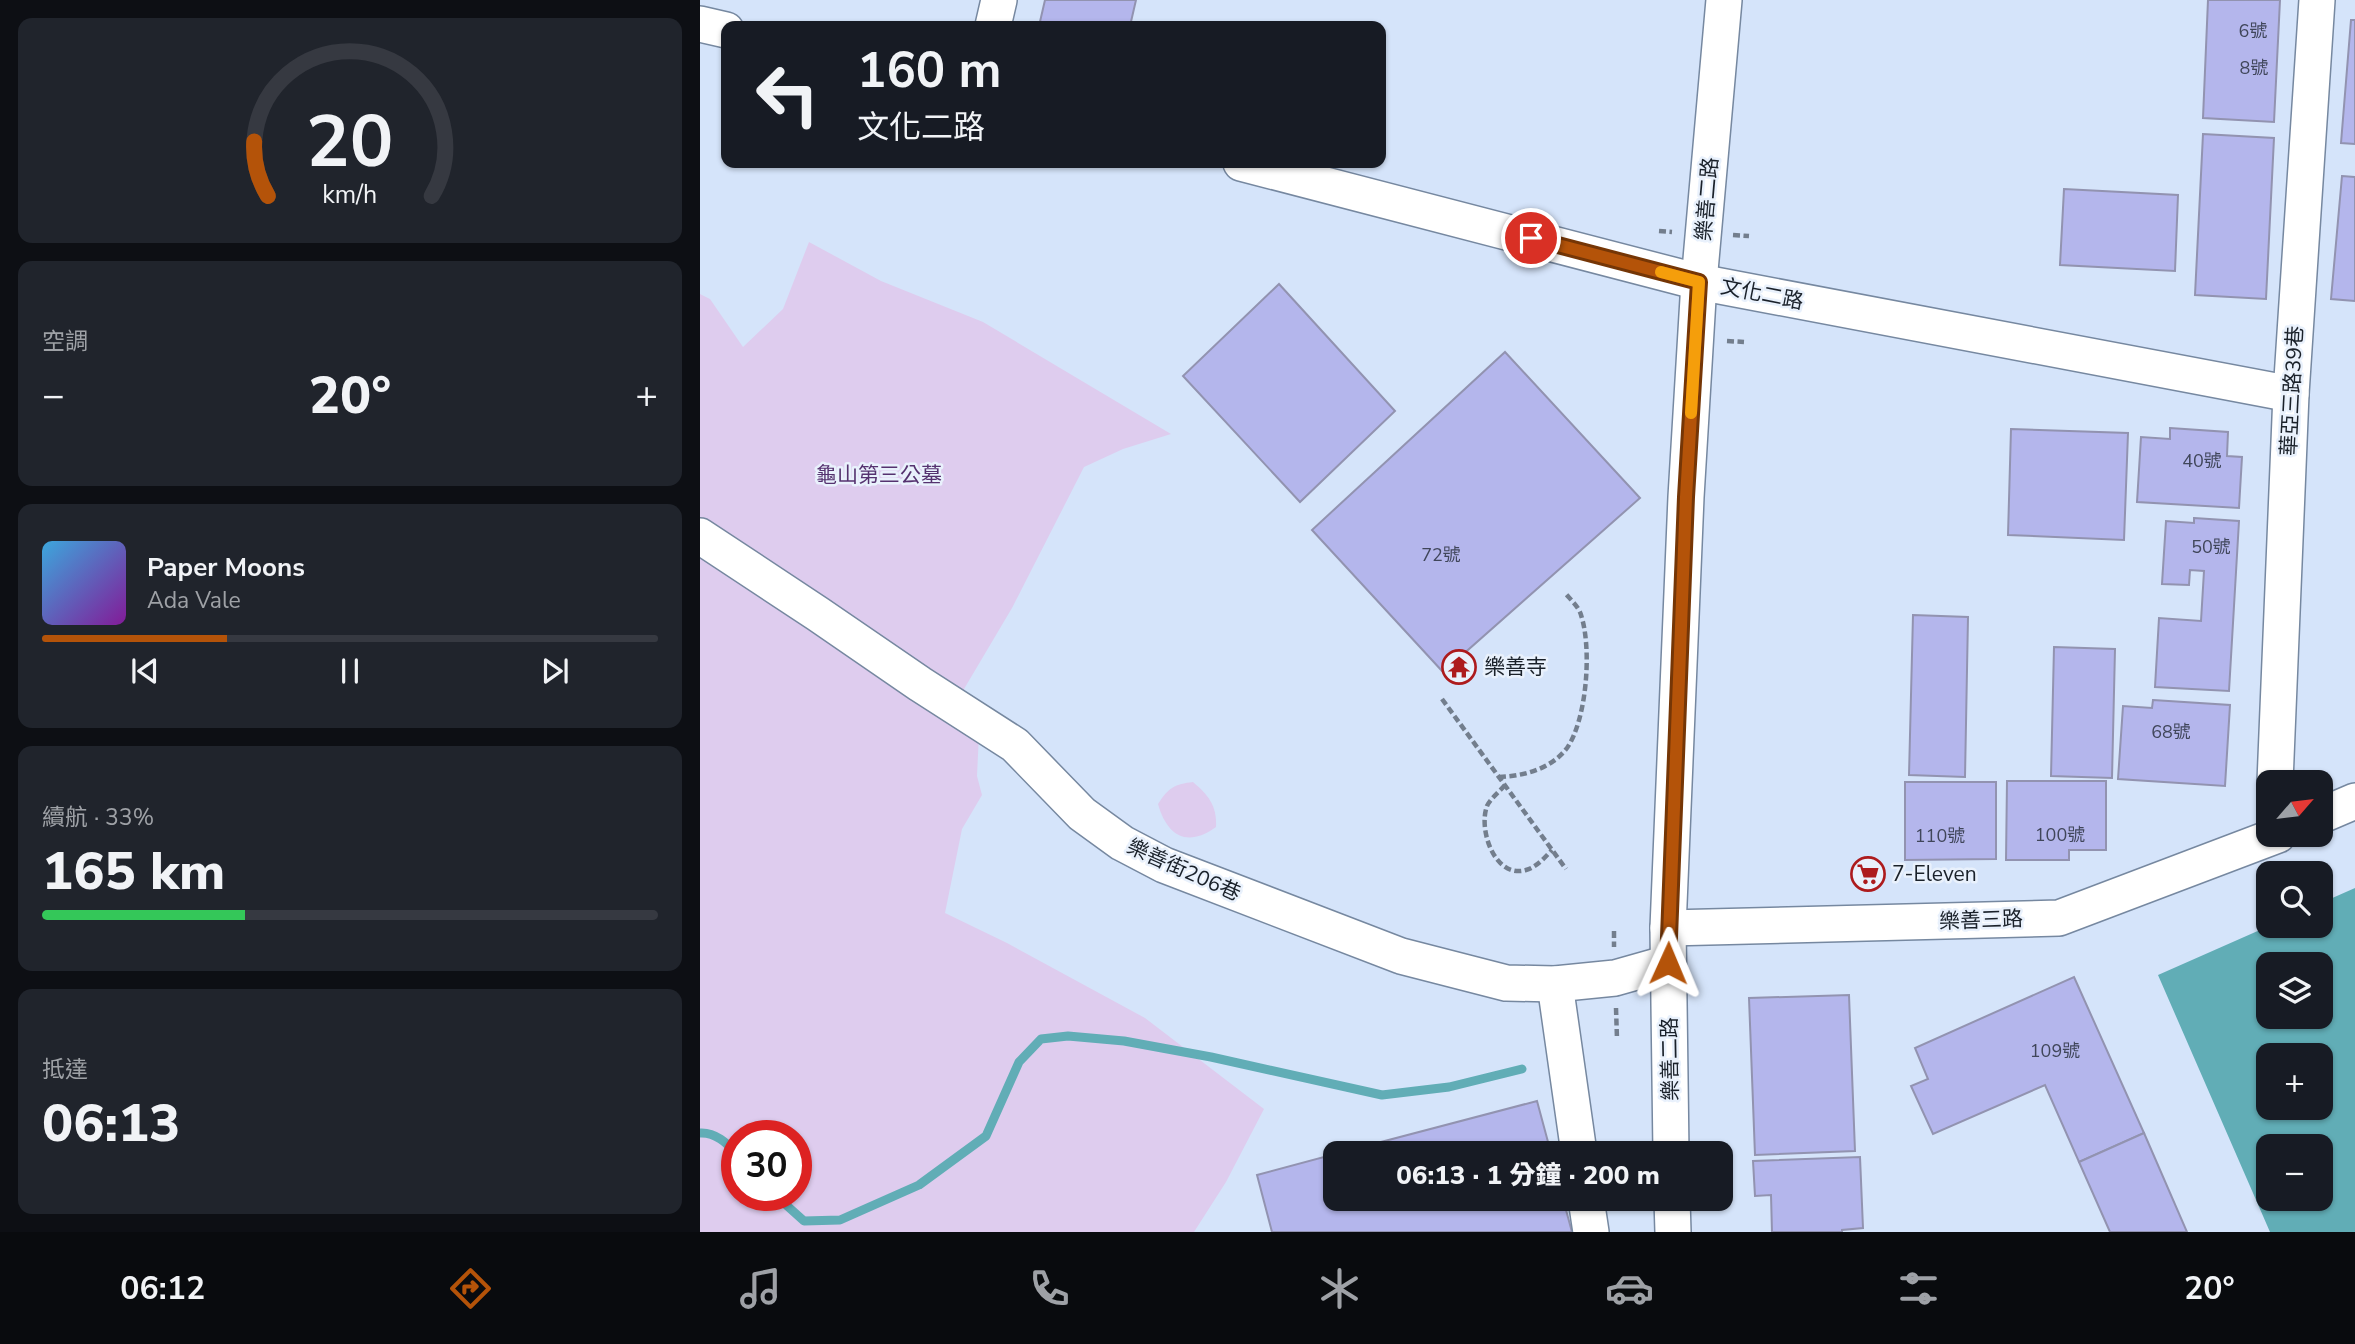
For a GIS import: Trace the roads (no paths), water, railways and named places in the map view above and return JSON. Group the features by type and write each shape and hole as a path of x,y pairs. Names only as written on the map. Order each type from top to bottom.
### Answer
{"street":[{"path":"994,21 999,0"},
{"name":"樂善二路","path":"1671,1141 1668,928 1686,497 1699,282 1724,0"},
{"name":"華亞三路39巷","path":"2275,770 2291,394 2317,0"},
{"path":"700,24 721,29"},
{"name":"文化二路","path":"1260,168 1699,282 2291,394"},
{"name":"樂善街206巷","path":"700,536 1015,745 1082,814 1122,843 1164,865 1401,956 1506,984 1555,984 1615,978 1668,963"},
{"path":"2333,810 2355,801"},
{"name":"樂善三路","path":"1668,928 2059,918 2256,843"},
{"path":"1555,984 1577,1141"},
{"path":"1588,1211 1591,1232"},
{"path":"1672,1211 1673,1232"}],"waterway":[{"path":"793,1211 804,1221 840,1220 919,1185 986,1136 1019,1062 1041,1039 1068,1036 1124,1041 1211,1057 1382,1095 1449,1087 1522,1069"},
{"path":"700,1133 721,1139"}],"place":[{"name":"樂善寺","path":"1459,667"},
{"name":"7-Eleven","path":"1868,874"}],"park label":[{"name":"龜山第三公墓","path":"879,475"}]}
